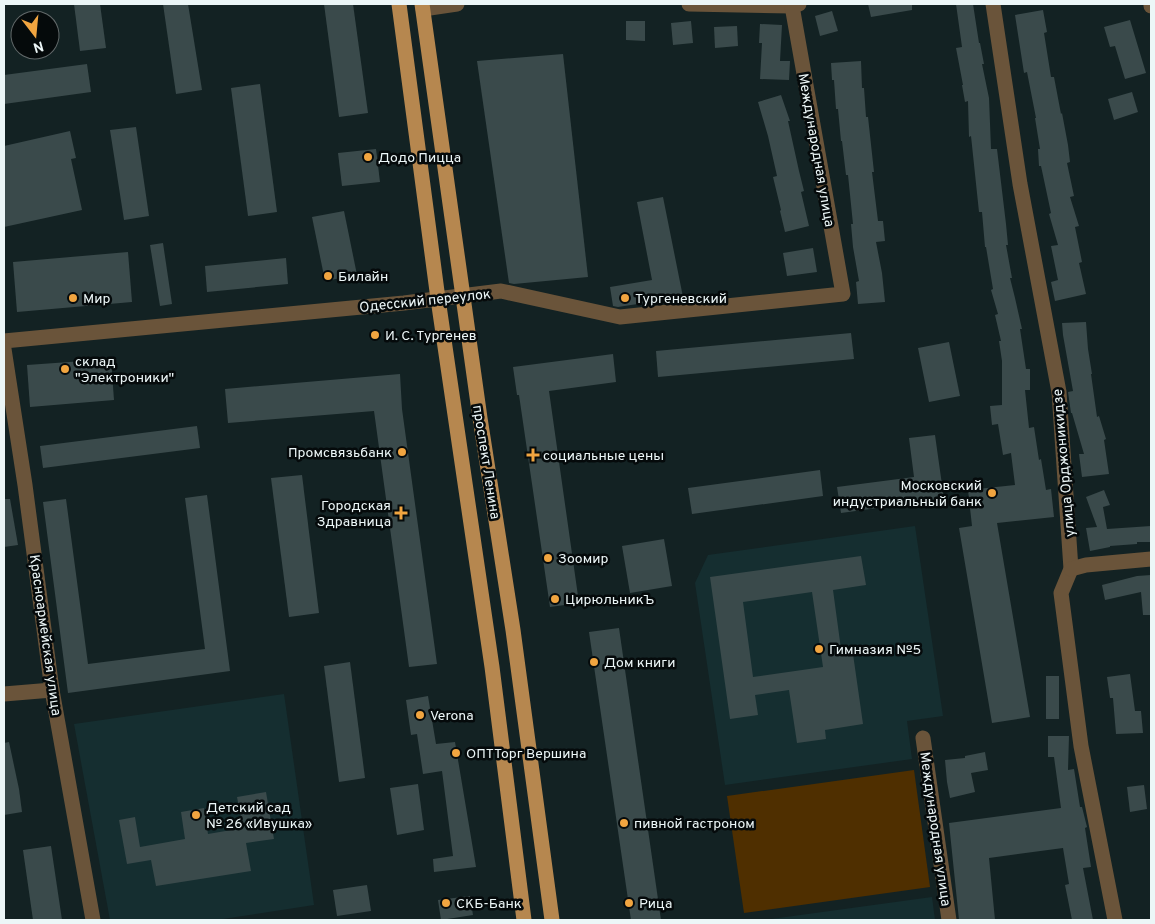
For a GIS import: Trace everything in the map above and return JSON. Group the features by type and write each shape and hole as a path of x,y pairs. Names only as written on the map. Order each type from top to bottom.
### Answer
{"main road":[{"name":"проспект Ленина","path":"398,4 438,299 492,668 524,920"},
{"name":"проспект Ленина","path":"422,6 513,630 552,920"}],"street":[{"path":"422,6 457,4"},
{"path":"689,4 795,5"},
{"name":"улица Орджоникидзе","path":"993,4 1020,184 1059,392 1072,569 1061,593 1062,603 1081,746 1115,920"},
{"name":"Международная улица","path":"795,5 843,294"},
{"name":"Одесский переулок","path":"4,341 438,299 501,291 620,317 843,294"},
{"name":"Красноармейская улица","path":"4,349 25,485 52,690 93,920"},
{"path":"1072,569 1086,565 1151,559"},
{"path":"4,694 52,690"},
{"name":"Международная улица","path":"923,738 949,920"}],"shaded area":[{"name":"Гимназия №5","path":"915,526 943,716 907,721 912,759 725,785 695,583 708,555"},
{"name":"Детский сад № 26 «Ивушка»","path":"284,694 314,905 216,920 110,920 74,724"},
{"path":"914,770 930,887 744,913 727,796"},
{"path":"932,897 935,920 764,920"}],"building":[{"path":"74,4 100,4 106,48 80,51"},
{"path":"163,4 188,4 202,90 176,94"},
{"path":"324,4 353,4 368,113 339,117"},
{"path":"868,4 912,4 912,10 871,17"},
{"path":"956,4 973,4 989,98 991,149 997,149 1008,245 1006,245 1012,278 1010,278 1022,329 1020,329 1026,369 1030,369 1030,390 1025,390 1029,428 1034,427 1046,490 1051,489 1054,517 997,523 1030,717 992,723 959,528 972,526 968,490 1015,485 1011,453 1003,455 998,424 992,425 990,406 1002,405 1002,361 999,341 1001,341 995,315 998,314 991,290 993,289 985,247 982,212 979,212 971,136 969,137 968,101 965,102 956,48 962,47"},
{"path":"1043,10 1047,32 1044,33 1051,77 1054,77 1068,145 1070,162 1067,163 1074,196 1070,197 1079,226 1075,227 1082,262 1079,263 1086,294 1055,301 1051,282 1058,280 1051,246 1058,245 1049,214 1051,213 1041,166 1039,166 1038,149 1040,149 1036,118 1027,72 1024,73 1015,15"},
{"path":"832,11 838,31 820,36 815,16"},
{"path":"1130,20 1146,73 1125,79 1115,46 1110,47 1104,27"},
{"path":"626,21 645,21 645,41 626,40"},
{"path":"691,21 693,43 673,45 671,23"},
{"path":"760,24 782,25 780,61 790,61 789,80 760,79 762,43 759,43"},
{"path":"737,26 738,46 715,48 714,27"},
{"path":"563,54 588,277 509,283 477,61"},
{"path":"861,61 862,88 864,88 866,117 868,117 878,221 883,221 885,241 876,242 885,302 858,304 856,282 859,281 853,247 851,224 853,224 848,175 846,175 831,63"},
{"path":"87,64 91,92 4,104 4,75"},
{"path":"260,84 277,212 248,216 231,88"},
{"path":"1132,92 1138,112 1114,120 1108,99"},
{"path":"781,95 790,121 788,121 804,191 801,192 809,226 785,232 773,177 777,176 758,102"},
{"path":"136,127 149,216 124,220 110,130"},
{"path":"70,131 76,158 71,159 82,210 4,227 4,146"},
{"path":"376,149 380,182 342,186 338,153"},
{"path":"663,197 683,297 618,307 613,306 610,287 652,280 637,202"},
{"path":"344,211 357,275 325,281 312,217"},
{"path":"163,243 172,304 160,306 150,245"},
{"path":"813,248 817,272 787,276 783,253"},
{"path":"128,252 132,302 17,312 13,262"},
{"path":"286,258 288,284 207,292 205,266"},
{"path":"1086,322 1097,417 1099,416 1106,439 1104,440 1109,474 1082,477 1079,454 1084,454 1071,413 1068,392 1073,391 1062,323"},
{"path":"851,333 854,359 658,377 656,351"},
{"path":"949,342 960,396 929,402 918,348"},
{"path":"613,354 616,382 549,391 579,603 550,607 519,395 517,395 513,367"},
{"path":"111,359 114,400 30,407 27,365"},
{"path":"400,374 402,409 437,664 409,667 374,411 228,423 225,389"},
{"path":"197,426 200,448 43,468 40,446"},
{"path":"935,435 944,499 841,513 837,487 914,477 909,438"},
{"path":"820,470 823,496 692,514 688,488"},
{"path":"302,475 319,613 289,617 271,478"},
{"path":"1104,490 1110,505 1103,507 1107,529 1151,526 1151,542 1137,542 1137,544 1110,546 1090,551 1086,528 1097,527 1086,497"},
{"path":"207,495 230,671 68,693 43,502 66,499 88,664 205,649 185,498"},
{"path":"4,499 10,499 18,545 4,547"},
{"path":"664,539 672,586 630,593 622,546"},
{"path":"861,556 866,585 833,590 841,649 852,647 863,724 825,730 826,739 797,743 789,690 755,695 758,715 730,719 710,577","holes":["812,592 823,667 753,677 743,602"]},
{"path":"1151,575 1151,615 1143,615 1141,592 1105,600 1102,585 1137,576"},
{"path":"619,628 661,920 631,920 589,632"},
{"path":"350,662 365,778 339,782 324,666"},
{"path":"1130,674 1135,711 1141,711 1143,733 1116,734 1113,698 1110,698 1107,677"},
{"path":"1046,676 1059,676 1059,719 1046,719"},
{"path":"428,696 436,744 455,742 476,867 434,872 433,859 453,856 442,771 423,774 417,734 411,735 406,700"},
{"path":"1048,736 1069,736 1068,770 1074,769 1080,807 1082,807 1087,827 1085,828 1091,867 1083,868 1093,920 1072,920 1065,885 1069,884 1063,848 989,858 995,920 959,920 949,823 1061,808 1054,757 1048,757"},
{"path":"9,742 22,812 4,815 4,743"},
{"path":"985,752 988,770 971,773 975,792 950,798 945,760 965,758 965,756"},
{"path":"418,784 424,830 397,835 390,788"},
{"path":"1144,785 1147,809 1130,812 1127,787"},
{"path":"266,792 274,839 246,843 251,871 156,886 151,860 127,864 119,820 135,817 140,847 185,839 181,812 204,808 208,834 243,828 237,797"},
{"path":"51,846 62,920 33,920 23,850"},
{"path":"367,885 371,911 337,916 333,890"},
{"path":"470,896 473,915 441,920 438,900"}],"place":[{"name":"Додо Пицца","path":"368,157"},
{"name":"Билайн","path":"328,276"},
{"name":"Мир","path":"73,298"},
{"name":"Тургеневский","path":"625,298"},
{"name":"И. С. Тургенев","path":"375,335"},
{"name":"склад \"Электроники\"","path":"65,369"},
{"name":"Промсвязьбанк","path":"402,452"},
{"name":"социальные цены","path":"533,455"},
{"name":"Московский индустриальный банк","path":"992,493"},
{"name":"Городская Здравница","path":"401,513"},
{"name":"Зоомир","path":"548,558"},
{"name":"ЦирюльникЪ","path":"555,599"},
{"name":"Гимназия №5","path":"819,649"},
{"name":"Дом книги","path":"594,662"},
{"name":"Verona","path":"420,715"},
{"name":"ОПТТорг Вершина","path":"456,753"},
{"name":"Детский сад № 26 «Ивушка»","path":"196,815"},
{"name":"пивной гастроном","path":"624,823"},
{"name":"СКБ-Банк","path":"446,903"},
{"name":"Рица","path":"629,903"}]}
